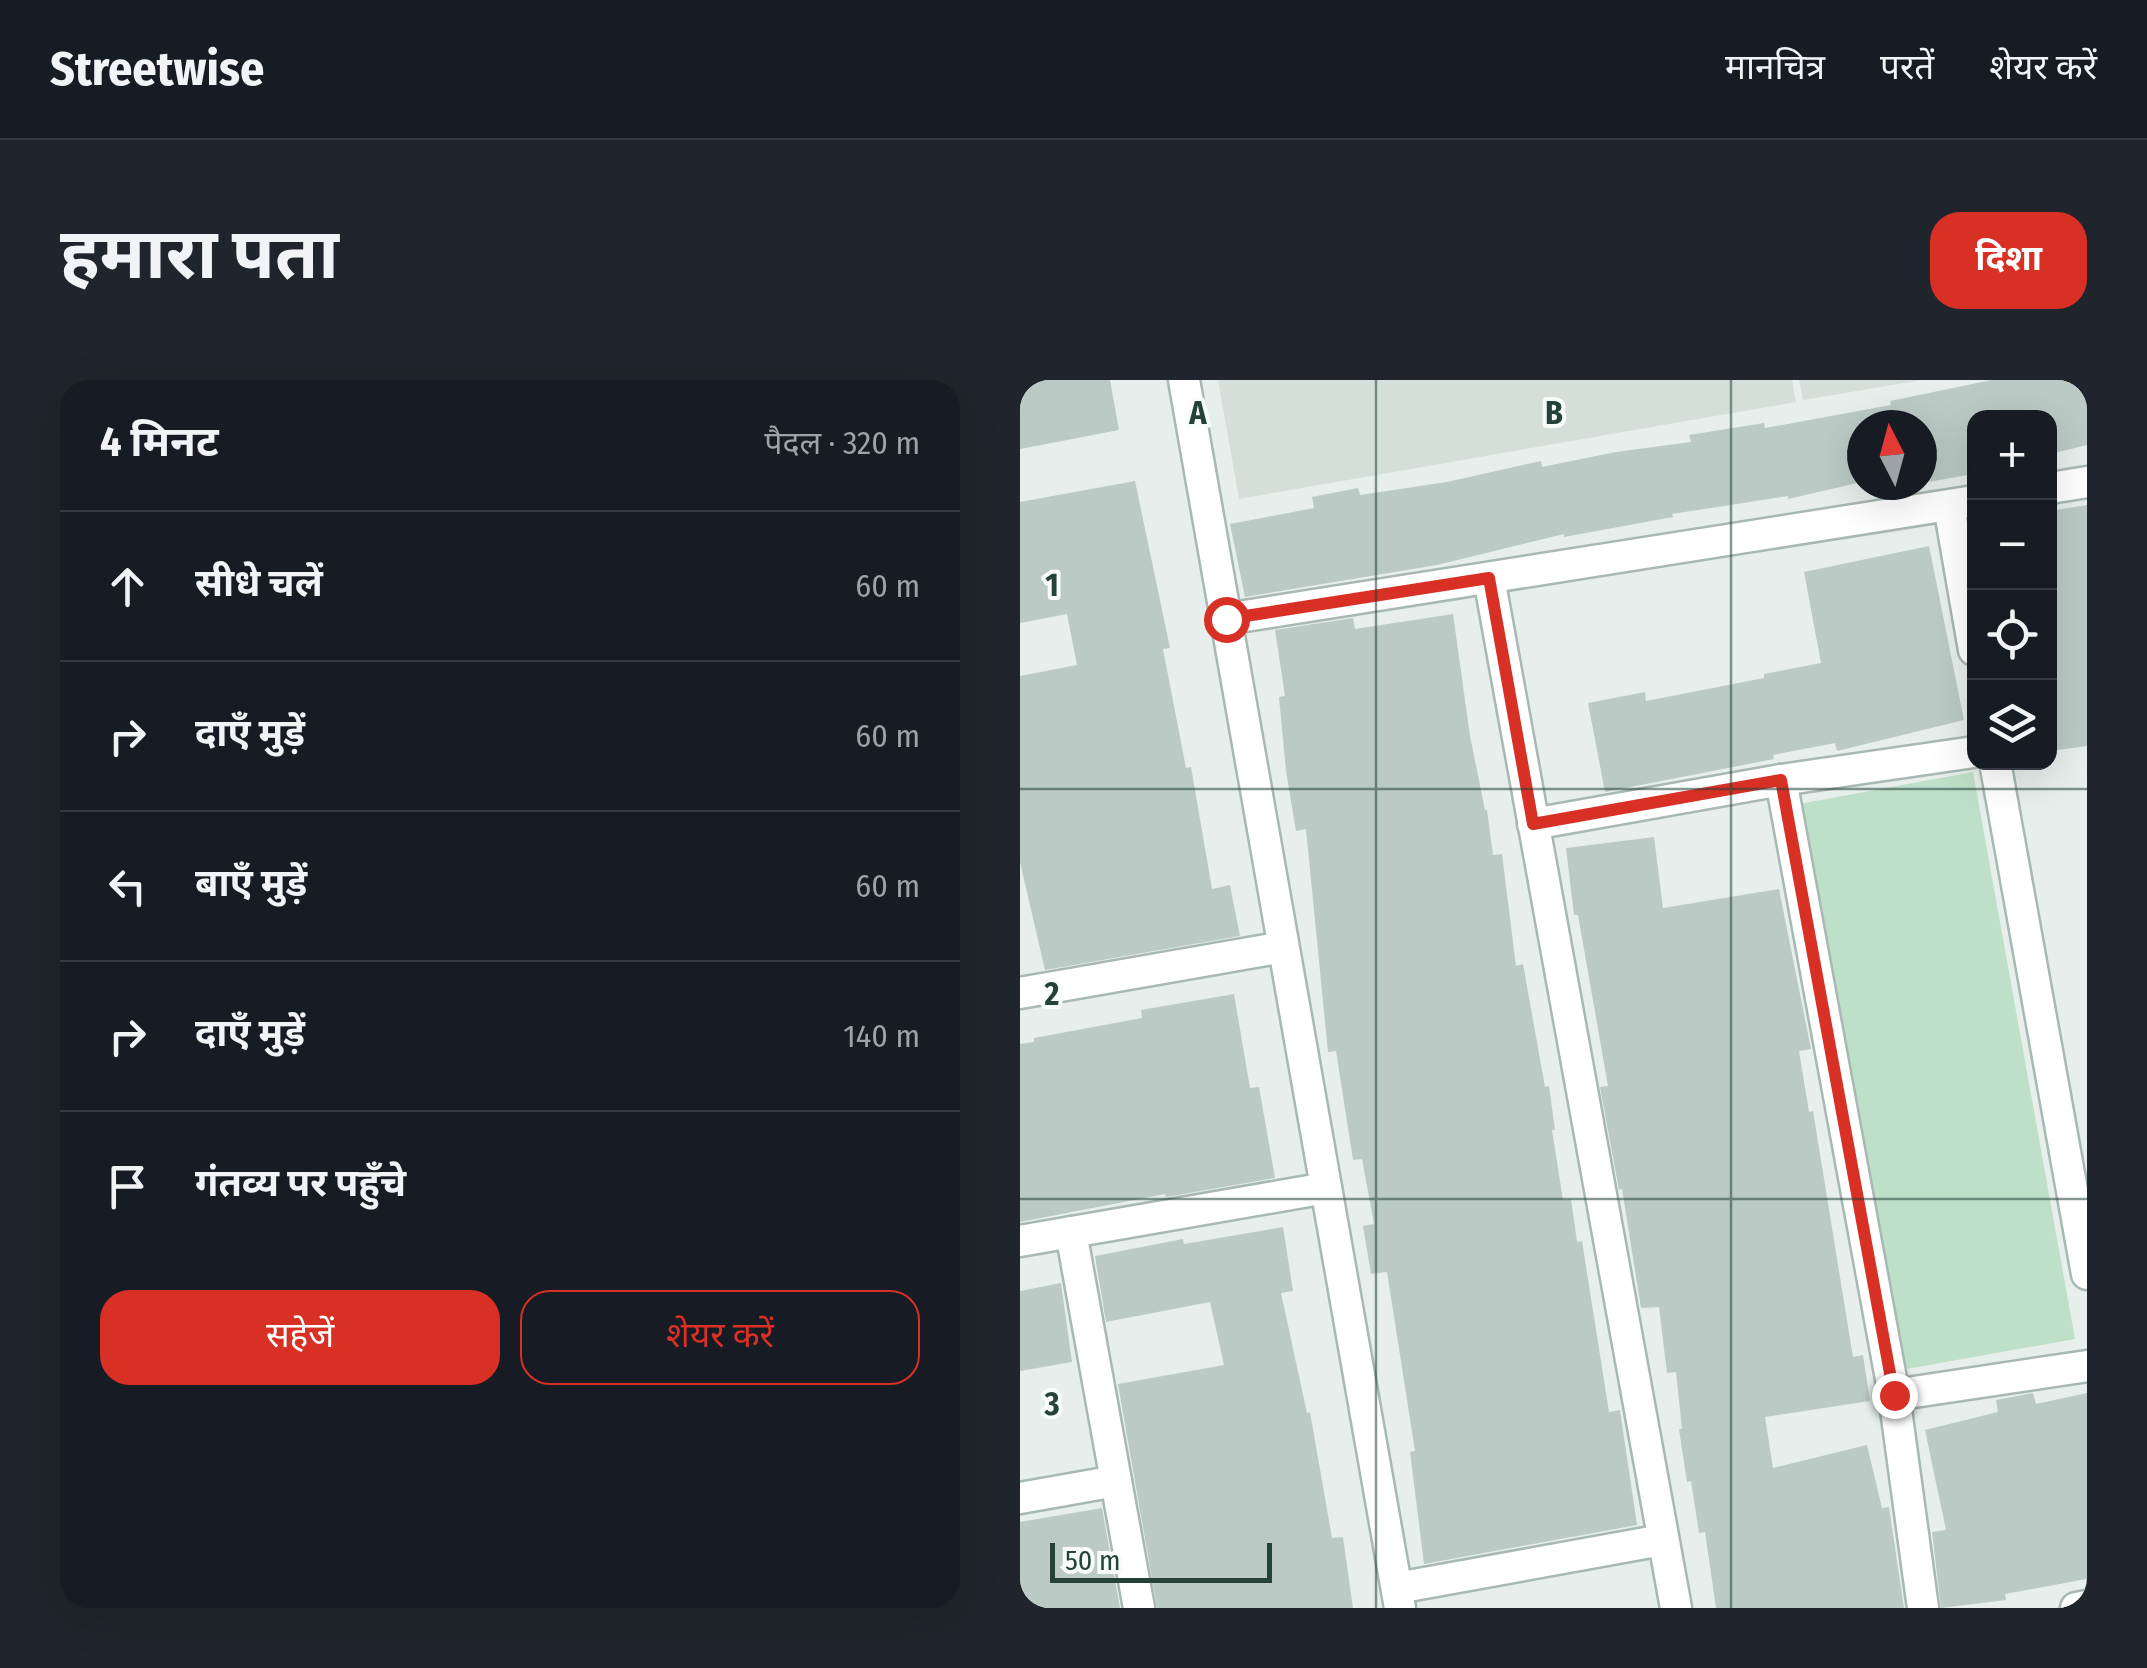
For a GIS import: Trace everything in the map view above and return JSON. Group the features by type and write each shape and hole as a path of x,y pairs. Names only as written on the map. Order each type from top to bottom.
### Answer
{"street":[{"path":"1184,380 1398,1598 1662,1540"},
{"path":"2057,487 2087,482"},
{"path":"1226,619 1962,504 1969,590"},
{"path":"1489,578 1676,1608"},
{"path":"1533,824 1781,780 1967,753"},
{"path":"1996,770 2087,1274"},
{"path":"1781,780 1894,1395 1923,1608"},
{"path":"1020,993 1284,947"},
{"path":"1020,1241 1326,1188"},
{"path":"1072,1232 1139,1608"},
{"path":"1894,1395 2087,1366"},
{"path":"1020,1498 1116,1481"},
{"path":"2076,1608 2087,1606"}],"shaded area":[{"path":"1218,380 1792,380 1796,402 1239,499"},
{"path":"1799,380 1922,380 1803,400"}],"green space":[{"path":"1973,772 2075,1339 1901,1370 1799,804"}],"building":[{"path":"1020,380 1110,380 1119,430 1020,449"},
{"path":"1992,380 2087,380 2087,445 2057,452 2057,410 1967,410 1967,475 1937,480 1937,410 1864,410 1891,405 1890,401"},
{"path":"1847,413 1847,485 1788,499 1672,514 1673,517 1564,534 1437,565 1245,597 1230,524 1314,508 1312,497 1358,488 1360,495 1447,482 1541,461 1542,467 1691,442 1689,435 1764,423 1765,428"},
{"path":"1135,481 1170,648 1163,649 1186,768 1191,767 1212,889 1230,885 1240,936 1045,970 1020,862 1020,676 1077,665 1067,614 1020,623 1020,502"},
{"path":"2087,505 2087,746 2057,750 2057,590 2057,510"},
{"path":"1929,546 1964,720 1837,751 1835,743 1605,792 1588,703 1645,692 1646,701 1821,663 1804,572"},
{"path":"1453,614 1470,736 1493,855 1502,854 1516,966 1523,964 1545,1087 1549,1086 1563,1200 1571,1199 1577,1242 1582,1241 1609,1412 1620,1410 1637,1525 1424,1564 1410,1452 1415,1451 1387,1272 1371,1274 1363,1226 1374,1224 1362,1159 1353,1160 1336,1051 1328,1052 1306,829 1296,831 1286,771 1279,697 1285,696 1275,630 1353,618 1355,629"},
{"path":"1654,837 1663,908 1779,889 1811,1049 1799,1051 1809,1112 1813,1111 1853,1357 1863,1355 1870,1401 1765,1417 1773,1468 1867,1445 1882,1508 1889,1507 1904,1608 1716,1608 1705,1532 1699,1533 1691,1481 1687,1482 1676,1372 1667,1373 1659,1307 1641,1308 1622,1189 1619,1190 1600,1087 1608,1086 1578,915 1574,915 1566,848"},
{"path":"1234,994 1250,1088 1259,1087 1275,1178 1020,1222 1020,1044 1142,1018 1141,1010"},
{"path":"1283,1227 1293,1291 1281,1293 1307,1413 1310,1412 1332,1538 1343,1537 1353,1608 1157,1608 1118,1384 1224,1365 1210,1302 1106,1322 1095,1256 1183,1239 1184,1244"},
{"path":"1061,1283 1072,1362 1020,1371 1020,1291"},
{"path":"2033,1393 2036,1404 2087,1393 2087,1579 2005,1594 2006,1600 1941,1608 1932,1532 1946,1530 1925,1430 1998,1412 1996,1400"},
{"path":"1102,1508 1120,1608 1020,1608 1020,1522"}],"route":[{"path":"1226,619 1489,578 1533,824 1781,780 1894,1395"}]}
